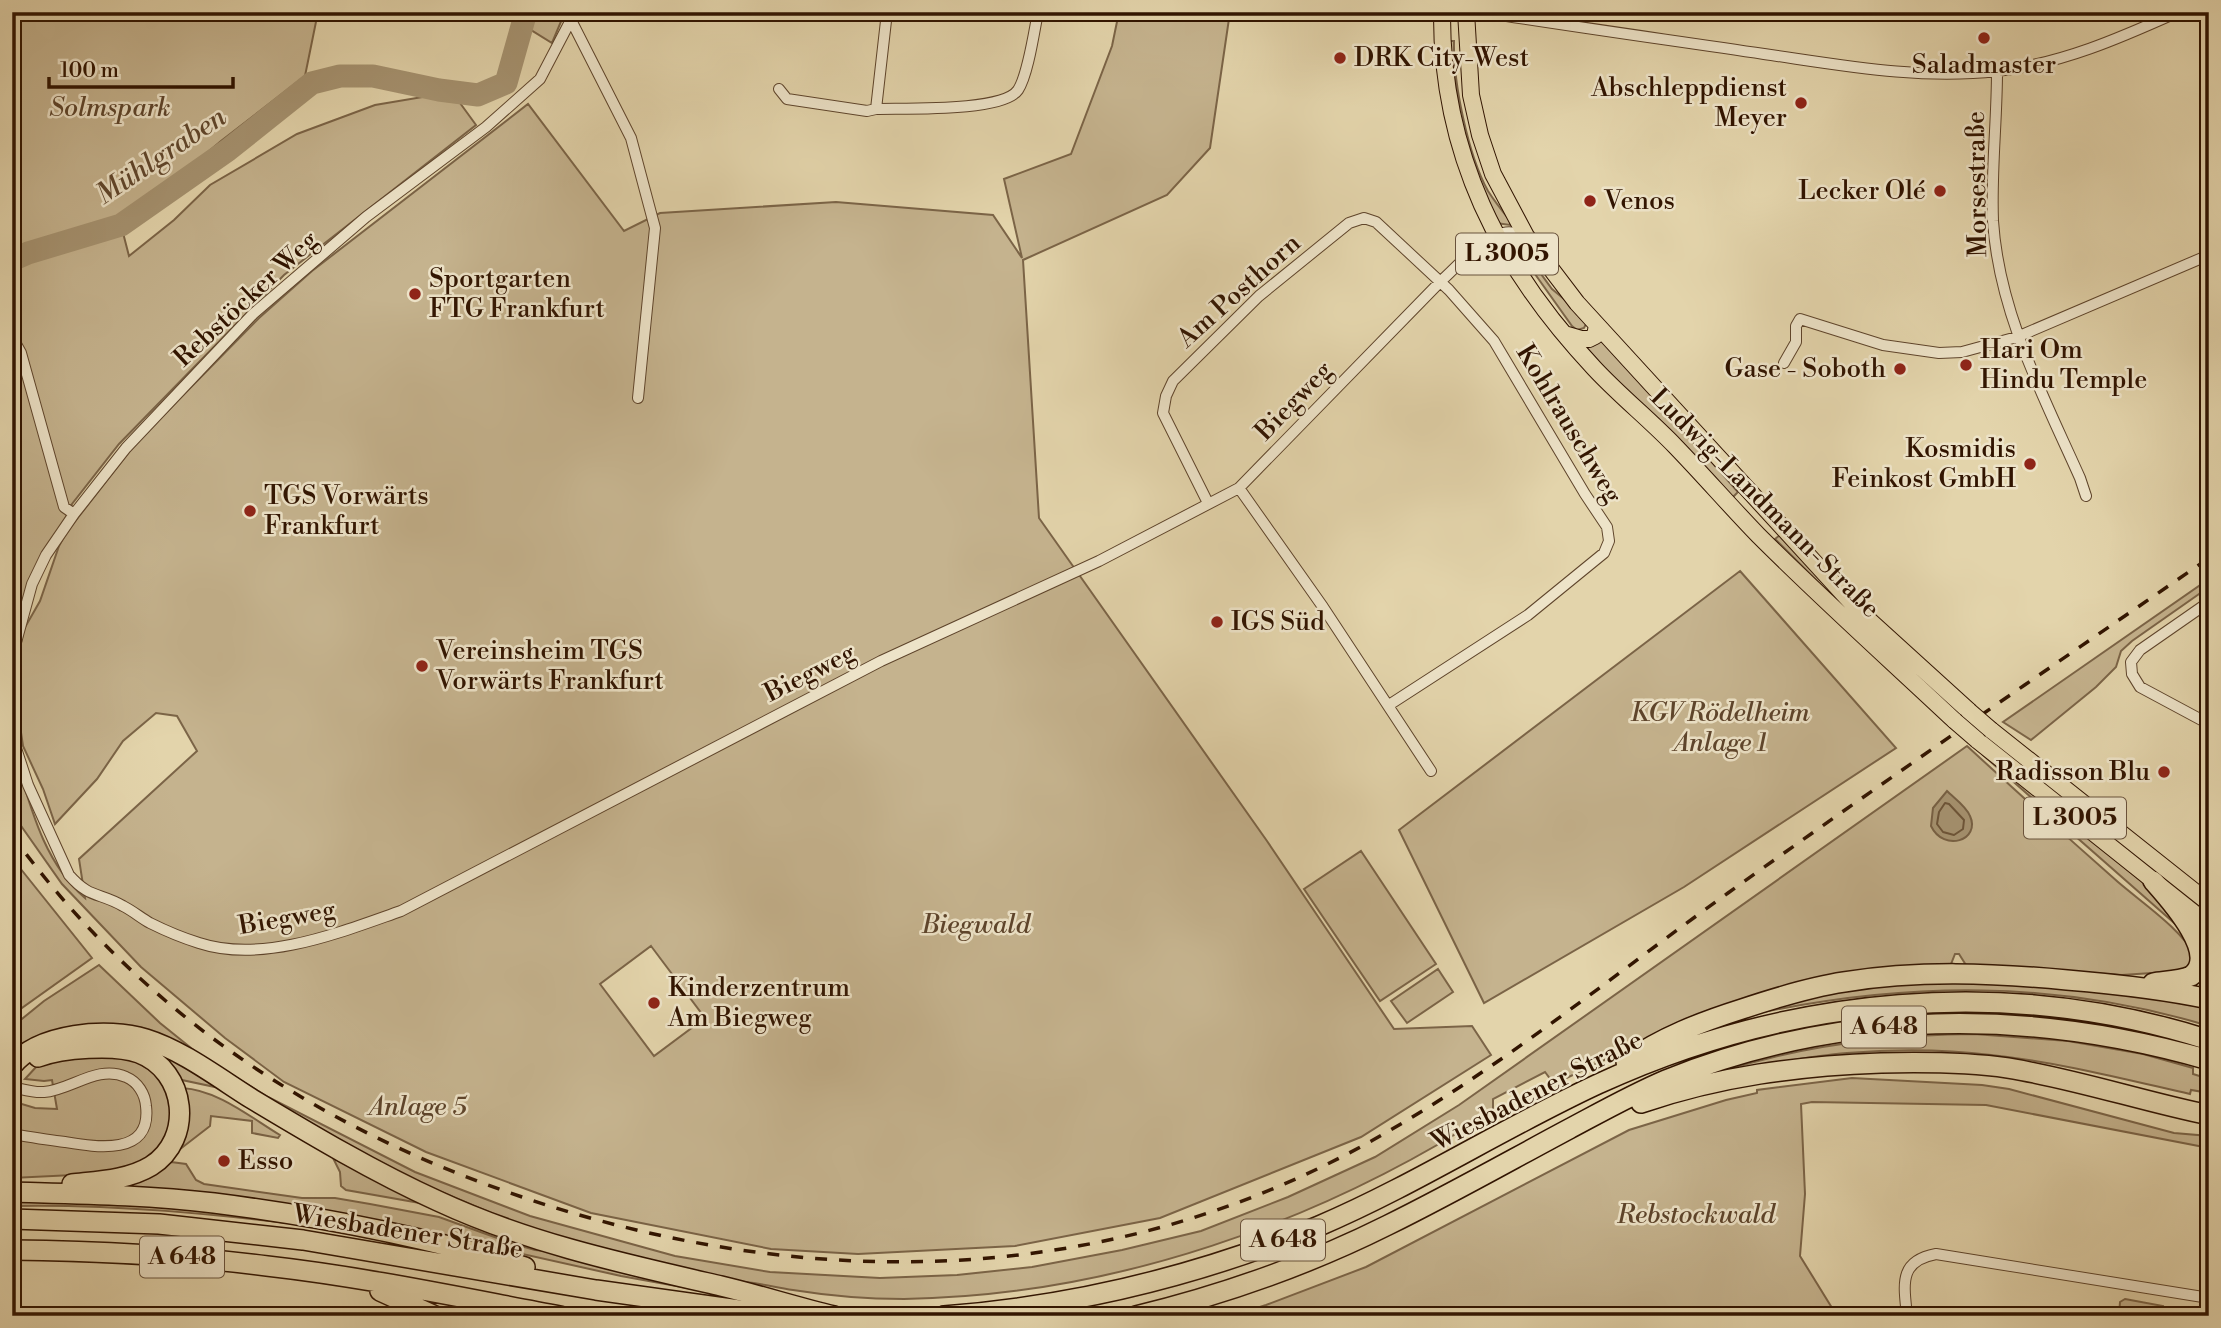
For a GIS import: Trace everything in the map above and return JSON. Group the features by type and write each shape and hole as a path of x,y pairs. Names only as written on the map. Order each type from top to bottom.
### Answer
{"highway":[{"path":"2133,986 2189,976 2200,970 2205,960 2207,949 2201,933 2153,881"},
{"path":"1595,1086 1644,1049 1667,1037 1757,1004 1807,989 1843,982 1902,975 1994,974 2133,986 2209,999"},
{"name":"Wiesbadener Straße","path":"944,1316 1027,1308 1087,1298 1248,1254 1377,1200 1595,1086 1661,1057 1760,1025 1814,1014 1895,1003 1976,1002 2080,1010 2152,1024 2209,1041"},
{"name":"Wiesbadener Straße","path":"1136,1316 1254,1281 1329,1254 1664,1081 1765,1046 1848,1029 1959,1023 2014,1024 2122,1038 2209,1060"},
{"path":"12,1068 29,1050 61,1038 117,1034 147,1039 199,1067 316,1138 436,1201 465,1213 589,1255 834,1316"},
{"path":"12,1068 37,1057 63,1051 133,1051 149,1058 166,1074 175,1088 180,1110 176,1137 169,1150 142,1170 114,1178 12,1191"},
{"path":"1574,1126 1705,1083 1767,1071 1904,1063 1982,1065 2082,1084 2209,1115"},
{"path":"2082,1084 2132,1088 2209,1103"},
{"path":"12,1191 124,1195 212,1203 294,1215 478,1253 596,1290"},
{"name":"Wiesbadener Straße","path":"12,1219 159,1224 303,1240 596,1290 794,1316"},
{"name":"Wiesbadener Straße","path":"12,1250 185,1257 350,1278"},
{"path":"350,1278 435,1316"},
{"name":"A 648","path":"350,1278 560,1316"}],"main road":[{"name":"Ludwig-Landmann-Straße","path":"1442,12 1446,85 1455,130 1473,186 1495,235 1537,299 1564,334 1595,369 1673,444 1757,533 1962,716 1991,730 2209,903"},
{"name":"Ludwig-Landmann-Straße","path":"1466,12 1469,83 1480,135 1493,174 1526,236 1597,325 1860,612 1962,716 1977,740 2209,925"},
{"path":"1564,334 1588,339 1595,336 1597,325"}],"street":[{"path":"876,108 887,12"},
{"path":"779,89 787,99 866,111 876,108 978,106 1004,101 1016,93 1022,83 1038,12"},
{"path":"1480,12 1906,72 1944,74 1997,71 2059,58 2109,42 2178,12"},
{"name":"Rebstöcker Weg","path":"573,17 631,138 655,228 638,398"},
{"name":"Rebstöcker Weg","path":"12,657 32,584 46,555 74,514 126,448 253,314 366,217 486,127 540,79 573,17"},
{"name":"Morsestraße","path":"1997,71 1993,222 2000,269 2017,337 2086,496"},
{"name":"Am Posthorn","path":"1208,503 1163,413 1166,396 1173,381 1259,296 1349,223 1364,218 1376,222 1440,282"},
{"path":"1495,235 1504,232 1526,236"},
{"name":"Biegweg","path":"12,736 28,785 69,875 93,895 117,902 149,923 202,944 233,950 275,947 318,939 401,911 857,673 1100,561 1239,488 1440,282 1495,235"},
{"path":"1784,363 1796,342 1796,326 1800,319 1883,345 1939,353 1962,352 2017,337 2209,255"},
{"name":"Kohlrauschweg","path":"1389,705 1528,615 1604,553 1609,541 1607,527 1494,341 1440,282"},
{"path":"16,344 21,353 64,507 74,514"},
{"path":"1239,488 1389,705 1431,771"},
{"path":"2209,602 2140,650 2131,662 2132,674 2140,687 2209,724"},
{"path":"12,1087 44,1092 91,1076 116,1073 136,1083 143,1094 146,1115 137,1136 129,1142 111,1147 12,1134"},
{"path":"1907,1316 1904,1283 1906,1272 1915,1261 1936,1254 2209,1298"}],"green space":[{"name":"Solmspark","path":"20,12 318,12 305,76 221,141 127,220 12,247 12,96"},
{"path":"502,12 565,12 552,43"},
{"path":"1119,12 1230,12 1210,148 1167,195 1023,260 1039,518 1267,841 1394,1029 1472,1026 1491,1055 1361,1137 1160,1218 1015,1246 858,1254 771,1249 591,1213 426,1152 284,1082 225,1038 141,967 62,884 12,813 12,746 31,808 47,847 57,866 85,898 79,859 197,751 177,716 156,713 123,741 97,779 55,824 43,789 23,746 13,679 24,629 40,601 66,533 136,443 259,318 312,271 528,104 624,231 660,213 836,202 993,215 1022,258 1004,179 1071,154 1112,46","holes":["651,946 705,1018 654,1056 600,984"]},
{"path":"1449,41 1454,41 1459,97 1474,158 1488,191 1511,222 1510,225 1496,223 1487,204 1462,128"},
{"path":"452,92 476,125 284,275 119,444 72,504 17,623 12,642 12,269 121,225 129,256 174,220 210,185 297,134 375,105"},
{"path":"1514,237 1552,289 1575,308 1586,324 1584,328 1577,330 1572,326 1510,239"},
{"path":"1600,334 1738,492 1733,497 1618,384 1584,345"},
{"path":"1780,535 1964,714 1961,717 1859,623 1775,539"},
{"name":"KGV Rödelheim Anlage 1","path":"1740,571 1896,748 1684,887 1484,1003 1399,830"},
{"path":"2209,579 2209,587 2132,641 2121,651 2116,667 2096,687 2031,740 2003,722"},
{"path":"1967,746 2172,927 2198,959 2182,971 2122,975 1966,965 1959,954 1955,954 1948,966 1701,1014 1554,1084 1545,1072 1493,1099 1493,1111 1426,1151 1357,1187 1285,1219 1212,1246 1136,1268 1060,1284 982,1295 904,1299 863,1298 731,1281 553,1239 401,1175 161,1038 34,1038 12,1052 12,1027 44,1001 99,965 160,1023 201,1056 268,1097 415,1172 530,1216 675,1256 770,1272 880,1278 957,1275 1032,1267 1122,1250 1201,1231 1288,1197 1375,1157 1459,1105"},
{"path":"1985,751 2159,896 2181,929 1983,755"},
{"path":"1361,851 1436,964 1380,1001 1304,889"},
{"path":"12,858 92,958 12,1015"},
{"path":"1438,969 1453,992 1407,1023 1391,1001"},
{"path":"1921,982 1994,982 2057,986 2209,1005 2209,1026 2095,1000 1983,990 1869,995 1754,1014 1836,993"},
{"path":"1974,1034 2068,1041 2143,1054 2193,1068 2193,1074 2209,1079 2209,1093 2191,1090 2190,1094 2016,1058 1937,1051 1831,1054 1720,1072 1782,1055 1845,1043"},
{"path":"153,1048 216,1085 215,1087 182,1080"},
{"path":"127,1057 161,1076 174,1110 166,1142 140,1165 94,1174 12,1178 12,1142 15,1129 12,1128 12,1101 35,1108 57,1109 52,1080 25,1079 37,1066 64,1058"},
{"name":"Rebstockwald","path":"1852,1078 1982,1085 2009,1089 2174,1133 2209,1136 2209,1148 1986,1105 1812,1102 1801,1104 1805,1194 1800,1256 1837,1316 1232,1316 1366,1267 1629,1130 1757,1093 1757,1090"},
{"path":"182,1088 221,1099 280,1135 278,1138 252,1133 252,1121 211,1116 210,1126 179,1150"},
{"path":"333,1158 420,1203 346,1190 341,1186 340,1172"},
{"path":"171,1162 186,1164 196,1180 204,1184 302,1198 335,1198 439,1217 535,1250 556,1252 693,1289 621,1276 415,1230 103,1187"},
{"path":"12,1201 180,1206 318,1227 165,1211 12,1206"},
{"path":"2125,1299 2163,1306 2162,1316 2119,1316 2120,1302"}],"water":[{"path":"1947,791 1970,816 1970,831 1960,840 1944,839 1931,826 1933,808"}],"waterway":[{"name":"Mühlgraben","path":"12,260 121,225 228,150 312,83 340,76 373,76 478,95 506,83 526,12"}],"railway":[{"path":"12,835 62,899 117,957 176,1009 238,1056 304,1099 374,1136 446,1169 522,1197 629,1228 738,1250 846,1260 955,1260 1062,1249 1168,1225 1272,1189 1373,1140 1419,1113 1554,1022 1788,850 2209,558"}],"place":[{"name":"Saladmaster","path":"1984,38"},
{"name":"DRK City-West","path":"1340,58"},
{"name":"Abschleppdienst Meyer","path":"1801,103"},
{"name":"Lecker Olé","path":"1940,191"},
{"name":"Venos","path":"1590,201"},
{"name":"Sportgarten FTG Frankfurt","path":"415,294"},
{"name":"Hari Om Hindu Temple","path":"1966,365"},
{"name":"Gase - Soboth","path":"1900,369"},
{"name":"Kosmidis Feinkost GmbH","path":"2030,464"},
{"name":"TGS Vorwärts Frankfurt","path":"250,511"},
{"name":"IGS Süd","path":"1217,622"},
{"name":"Vereinsheim TGS Vorwärts Frankfurt","path":"422,666"},
{"name":"Radisson Blu","path":"2164,772"},
{"name":"Kinderzentrum Am Biegweg","path":"654,1003"},
{"name":"Esso","path":"224,1161"}],"park label":[{"name":"Biegwald","path":"976,925"},
{"name":"Anlage 5","path":"418,1107"}]}
